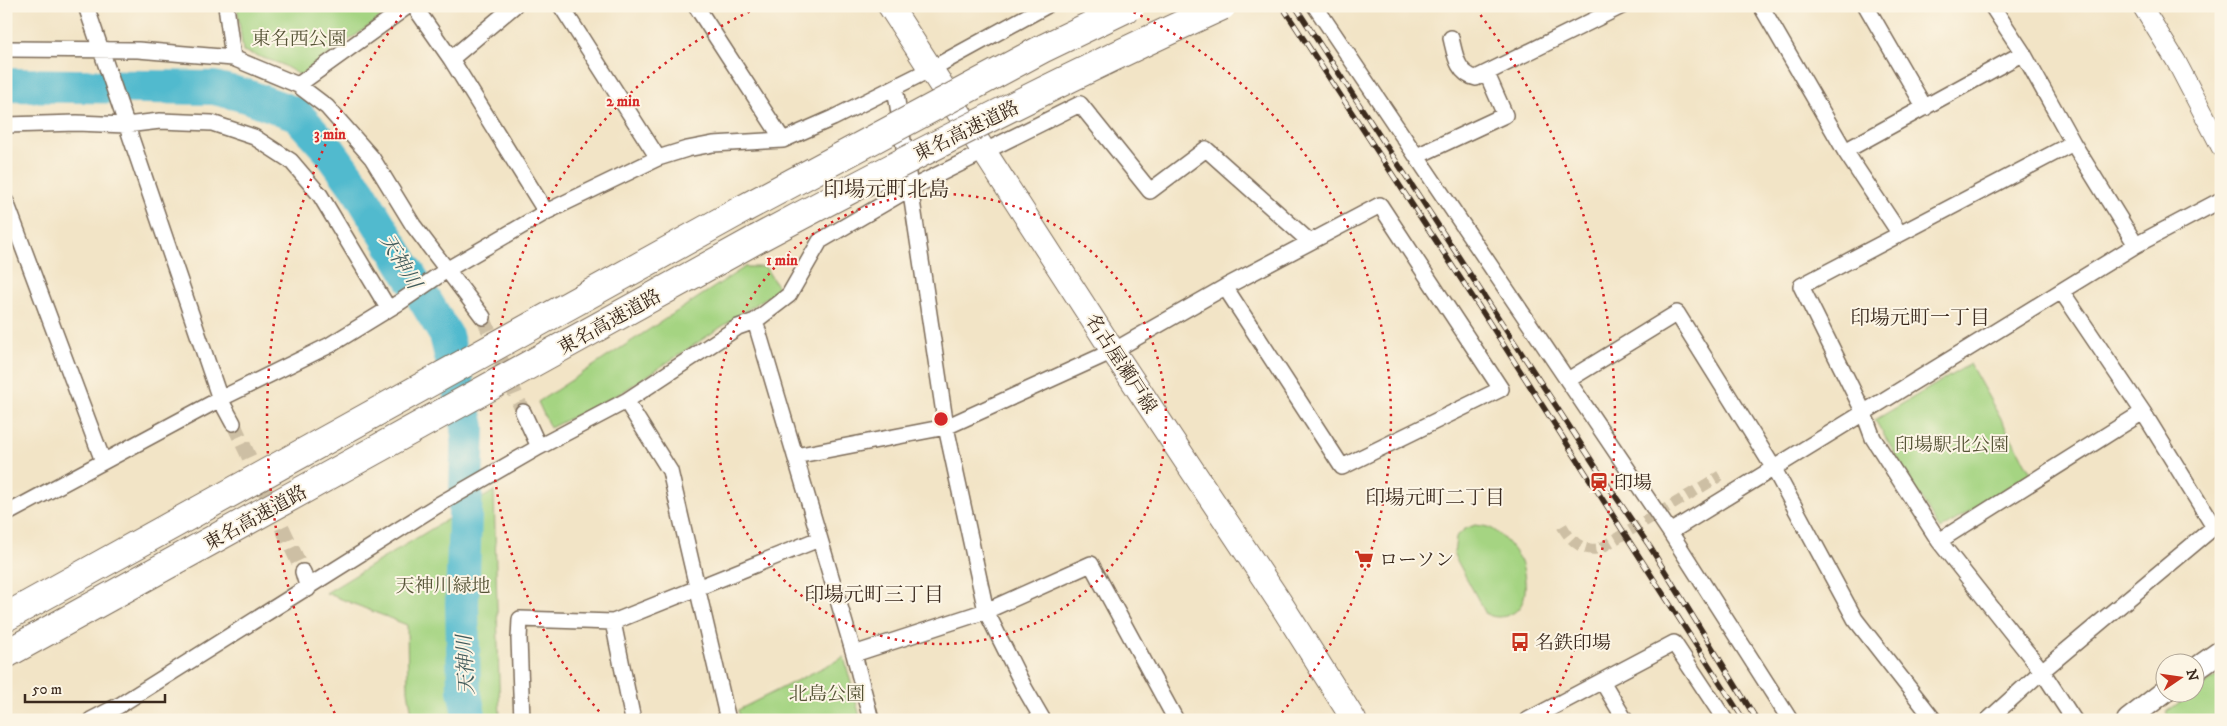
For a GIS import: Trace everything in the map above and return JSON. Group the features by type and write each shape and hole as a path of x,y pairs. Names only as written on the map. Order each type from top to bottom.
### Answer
{"highway":[{"name":"東名高速道路","path":"6,617 743,209 1025,58 1131,6"},
{"name":"東名高速道路","path":"6,654 883,171 1131,48 1222,6"}],"main road":[{"name":"名古屋瀬戸線","path":"890,6 1113,351 1279,601 1352,719"},
{"path":"2204,663 2221,651"},
{"path":"2128,720 2154,700"}],"street":[{"path":"86,6 220,399 233,423"},
{"path":"226,6 233,58"},
{"path":"298,85 408,6"},
{"path":"414,6 451,59 546,212"},
{"path":"451,59 514,6"},
{"path":"561,6 658,158"},
{"path":"696,6 783,140"},
{"path":"6,514 220,399 330,345 444,271 546,212 658,158 713,144 783,140 834,118 931,69 1046,6"},
{"path":"1315,6 1670,532 1790,720"},
{"path":"1452,38 1459,66 1469,76 1476,78 1622,6"},
{"path":"1761,6 1845,151 1900,234"},
{"path":"1866,6 1925,108"},
{"path":"1992,6 2023,53 2073,143 2136,246"},
{"path":"2142,6 2176,61 2221,147"},
{"path":"6,50 60,51 102,55 138,50 233,58 298,85 327,107 372,158 444,271 483,316"},
{"path":"1845,151 2023,53"},
{"path":"1417,156 1505,115 1487,74"},
{"path":"895,87 946,427 986,611 1025,689 1043,720"},
{"path":"91,720 120,705 308,589 438,505 539,447 626,401 738,327 755,321 789,295 820,241 909,189 984,150 1080,104 1150,191 1206,149 1310,242"},
{"path":"6,126 77,123 126,125 160,121 212,122 254,137 291,161 320,195 394,305"},
{"path":"2073,143 1801,286 1863,412 1873,438 1939,540 2042,671 2074,720"},
{"path":"1670,532 1773,467 2136,246 2221,200"},
{"path":"6,202 103,461"},
{"path":"795,456 946,427 1113,351 1225,287 1380,205 1501,389 1342,467 1225,287"},
{"path":"1988,720 2042,671 2214,527 2143,412 2062,292"},
{"path":"1568,380 1677,313 1773,467 1855,619 1934,720"},
{"path":"755,321 854,654 871,720"},
{"path":"626,401 670,471 699,588 728,720"},
{"path":"523,412 539,447"},
{"path":"1939,540 2143,412"},
{"path":"522,720 520,619 613,622 819,539"},
{"path":"854,654 986,611 1091,564 1176,720"},
{"path":"303,572 308,589"},
{"path":"613,622 633,720"},
{"path":"1528,720 1674,643 1725,720"},
{"path":"1602,681 1626,720"}],"green space":[{"name":"東名西公園","path":"237,6 397,6 300,75 281,64 243,51"},
{"path":"745,267 765,267 779,289 621,393 550,428 538,402"},
{"name":"印場駅北公園","path":"1970,364 2031,473 1940,530 1875,420"},
{"name":"天神川緑地","path":"494,491 500,720 413,720 408,690 407,625 326,593"},
{"path":"1475,525 1485,526 1498,533 1509,544 1521,562 1525,584 1524,599 1517,610 1511,614 1498,617 1486,614 1454,555 1456,537 1465,529"},
{"name":"北島公園","path":"844,657 861,720 740,720 738,710"},
{"path":"2221,673 2221,720 2171,720 2166,712 2177,704 2204,704 2204,685"}],"waterway":[{"name":"天神川","path":"6,85 214,88 247,96 296,114 329,150 360,193 446,335 468,427 462,604 464,690 470,720"}],"tunnel":[{"path":"483,317 523,412"},
{"path":"233,423 303,572"},
{"path":"1562,526 1569,536 1583,547 1589,549 1601,548 1720,476"}],"railway":[{"path":"1282,6 1478,305 1744,720"},
{"path":"1295,6 1650,547 1757,720"}],"place":[{"name":"印場","path":"1599,482"},
{"name":"ローソン","path":"1364,559"},
{"name":"名鉄印場","path":"1520,642"}],"district":[{"name":"印場元町北島","path":"886,189"},
{"name":"印場元町一丁目","path":"1920,317"},
{"name":"印場元町二丁目","path":"1435,497"},
{"name":"印場元町三丁目","path":"874,594"}]}
